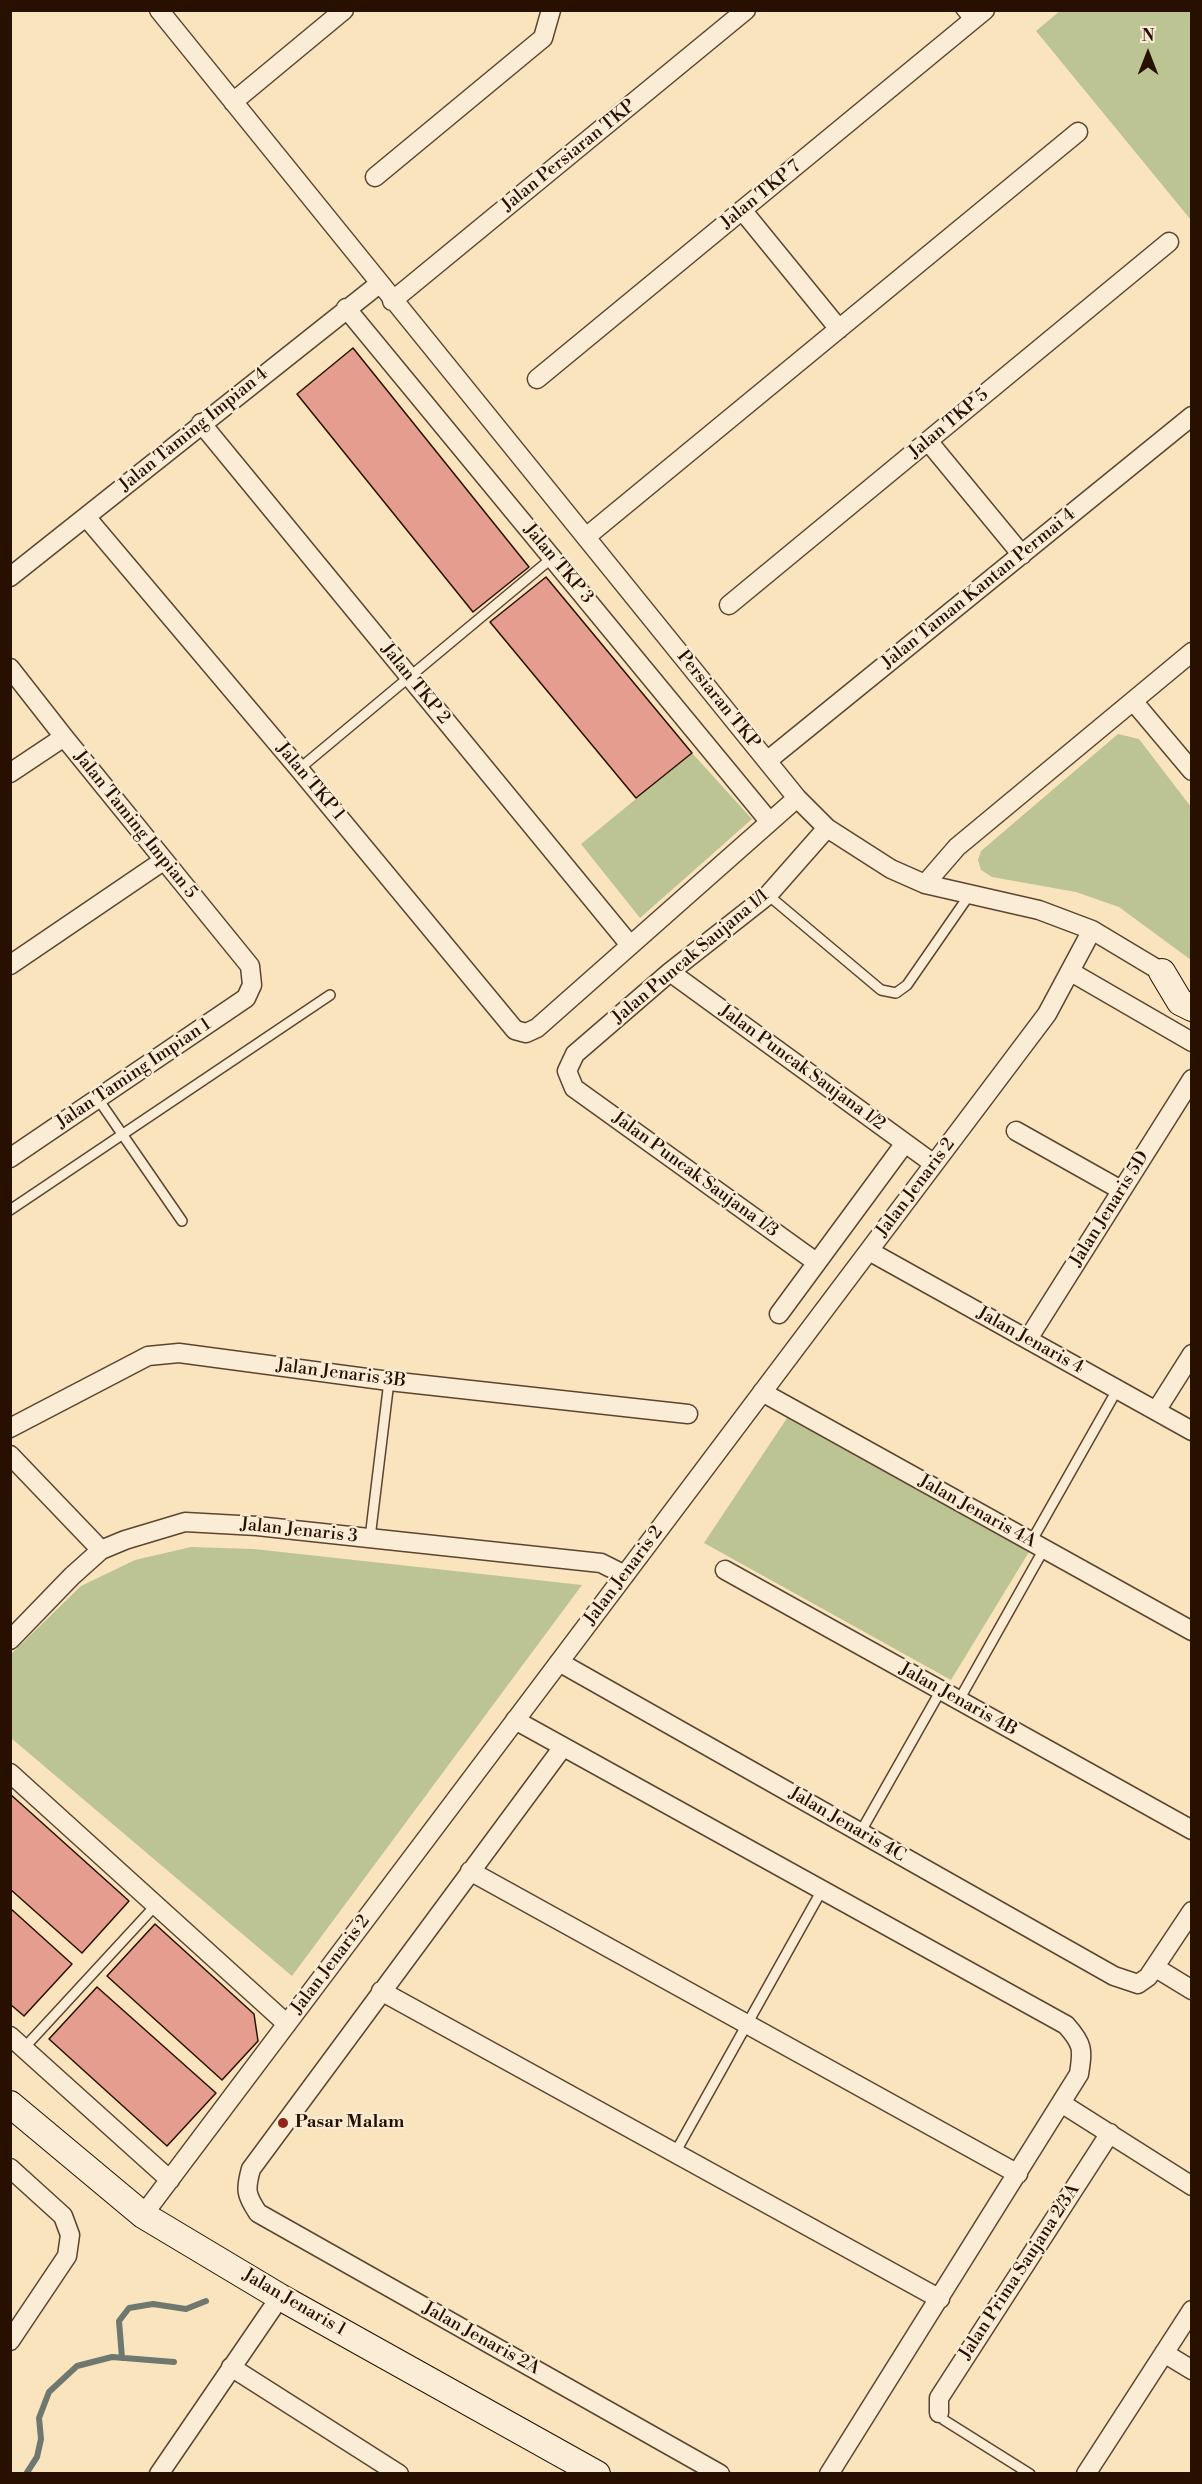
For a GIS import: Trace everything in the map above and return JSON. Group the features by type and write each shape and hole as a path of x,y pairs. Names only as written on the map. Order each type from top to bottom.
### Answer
{"street":[{"name":"Persiaran TKP","path":"159,10 378,284 796,798 827,828 891,869 925,884 1039,910 1092,930 1162,972 1191,979"},
{"path":"233,102 344,10"},
{"path":"375,177 543,38 551,10"},
{"name":"Jalan Persiaran TKP","path":"392,301 746,10"},
{"name":"Jalan TKP 7","path":"537,379 742,210 966,16 985,10"},
{"path":"586,537 1078,132"},
{"path":"742,210 839,329"},
{"name":"Jalan TKP 5","path":"729,605 1169,242"},
{"name":"Jalan Taming Impian 4","path":"10,577 87,518 201,423 378,284"},
{"name":"Jalan TKP 3","path":"346,308 769,821"},
{"name":"Jalan Taman Kantan Permai 4","path":"767,761 1191,416"},
{"name":"Jalan TKP 2","path":"201,423 630,945"},
{"path":"928,441 1022,555"},
{"name":"Jalan TKP 1","path":"87,518 515,1030 526,1033 537,1028 630,945"},
{"path":"925,884 957,847 1191,652"},
{"name":"Jalan Taming Impian 5","path":"10,668 163,861 250,966 252,985"},
{"path":"1133,701 1191,771"},
{"path":"10,773 64,737"},
{"path":"630,945 796,798"},
{"name":"Jalan Puncak Saujana 1/1","path":"574,1088 567,1071 575,1054 670,972 768,895 827,828"},
{"path":"10,965 163,861"},
{"name":"Jalan Jenaris 2","path":"143,2215 1047,1014 1092,930"},
{"name":"Jalan Puncak Saujana 1/2","path":"670,972 934,1164"},
{"path":"1071,972 1191,1042"},
{"name":"Persiaran TKP","path":"1162,972 1180,1002 1191,1008"},
{"name":"Jalan Taming Impian 1","path":"10,1158 246,998 252,985"},
{"name":"Jalan Jenaris 5D","path":"1028,1339 1191,1078"},
{"name":"Jalan Puncak Saujana 1/3","path":"574,1088 816,1262"},
{"path":"1016,1131 1121,1190"},
{"path":"779,1314 905,1143"},
{"name":"Jalan Jenaris 4","path":"869,1251 1191,1431"},
{"name":"Jalan Jenaris 3B","path":"10,1428 148,1356 179,1353 389,1381 688,1414"},
{"path":"1156,1411 1191,1354"},
{"name":"Jalan Jenaris 4A","path":"762,1392 1191,1631"},
{"path":"10,1455 101,1550"},
{"name":"Jalan Jenaris 3","path":"10,1640 72,1576 101,1550 125,1540 185,1522 257,1526 601,1563 625,1575"},
{"name":"Jalan Jenaris 4B","path":"725,1570 1191,1830"},
{"name":"Jalan Jenaris 4C","path":"559,1662 1114,1976 1138,1984 1156,1968"},
{"path":"515,1720 1066,2025 1080,2041 1082,2058 1079,2074 830,2474"},
{"path":"563,1747 381,1990 940,2299"},
{"path":"10,1773 287,2024"},
{"path":"470,1871 1018,2174"},
{"path":"1191,1911 1156,1968 1191,1990"},
{"name":"Jalan Jenaris 2A","path":"381,1990 251,2169 246,2186 248,2198 258,2213 720,2474"},
{"path":"17,2042 170,2180"},
{"path":"1061,2103 1191,2186"},
{"name":"Jalan Jenaris 1","path":"10,2104 143,2215 280,2297 597,2474"},
{"name":"Jalan Prima Saujana 2/3A","path":"939,2413 939,2398 1110,2133"},
{"path":"10,2168 63,2216 70,2235 67,2256 10,2341"},
{"path":"159,2474 280,2297"},
{"path":"1086,2474 1191,2310"},
{"path":"1164,2353 1191,2370"},
{"path":"231,2367 399,2474"}],"lane":[{"path":"299,769 552,558"},
{"path":"768,895 881,990 896,993 907,985 970,894"},
{"path":"10,1210 330,995"},
{"path":"98,1099 182,1221"},
{"path":"370,1538 389,1381"},
{"path":"959,1700 1118,1390"},
{"path":"860,1833 941,1690"},
{"path":"675,2153 822,1890"},
{"path":"17,2042 156,1906"},
{"path":"939,2413 944,2420 1030,2474"}],"green space":[{"path":"1061,10 1191,11 1191,220 1036,31"},
{"path":"1118,734 1139,739 1191,807 1191,960 1119,907 1076,892 992,877 981,870 978,860 981,851"},
{"path":"692,753 752,819 640,918 581,844"},
{"path":"787,1418 1029,1552 951,1680 704,1543"},
{"path":"191,1547 254,1549 582,1585 292,1976 11,1738 11,1654 81,1586 135,1560"}],"building":[{"path":"353,348 529,567 473,612 297,394"},
{"path":"546,577 692,753 636,798 490,622"},
{"path":"10,1794 129,1901 82,1953 10,1889"},
{"path":"10,1908 72,1964 24,2016 10,2004"},
{"path":"155,1924 254,2014 258,2041 222,2080 107,1976"},
{"path":"97,1987 216,2093 167,2146 49,2039"}],"waterway":[{"path":"122,2358 119,2321 129,2308 153,2304 186,2309 206,2301"},
{"path":"26,2474 37,2457 41,2439 39,2418 49,2392 77,2366 112,2357 174,2362"}],"place":[{"name":"Pasar Malam","path":"283,2123"}]}
